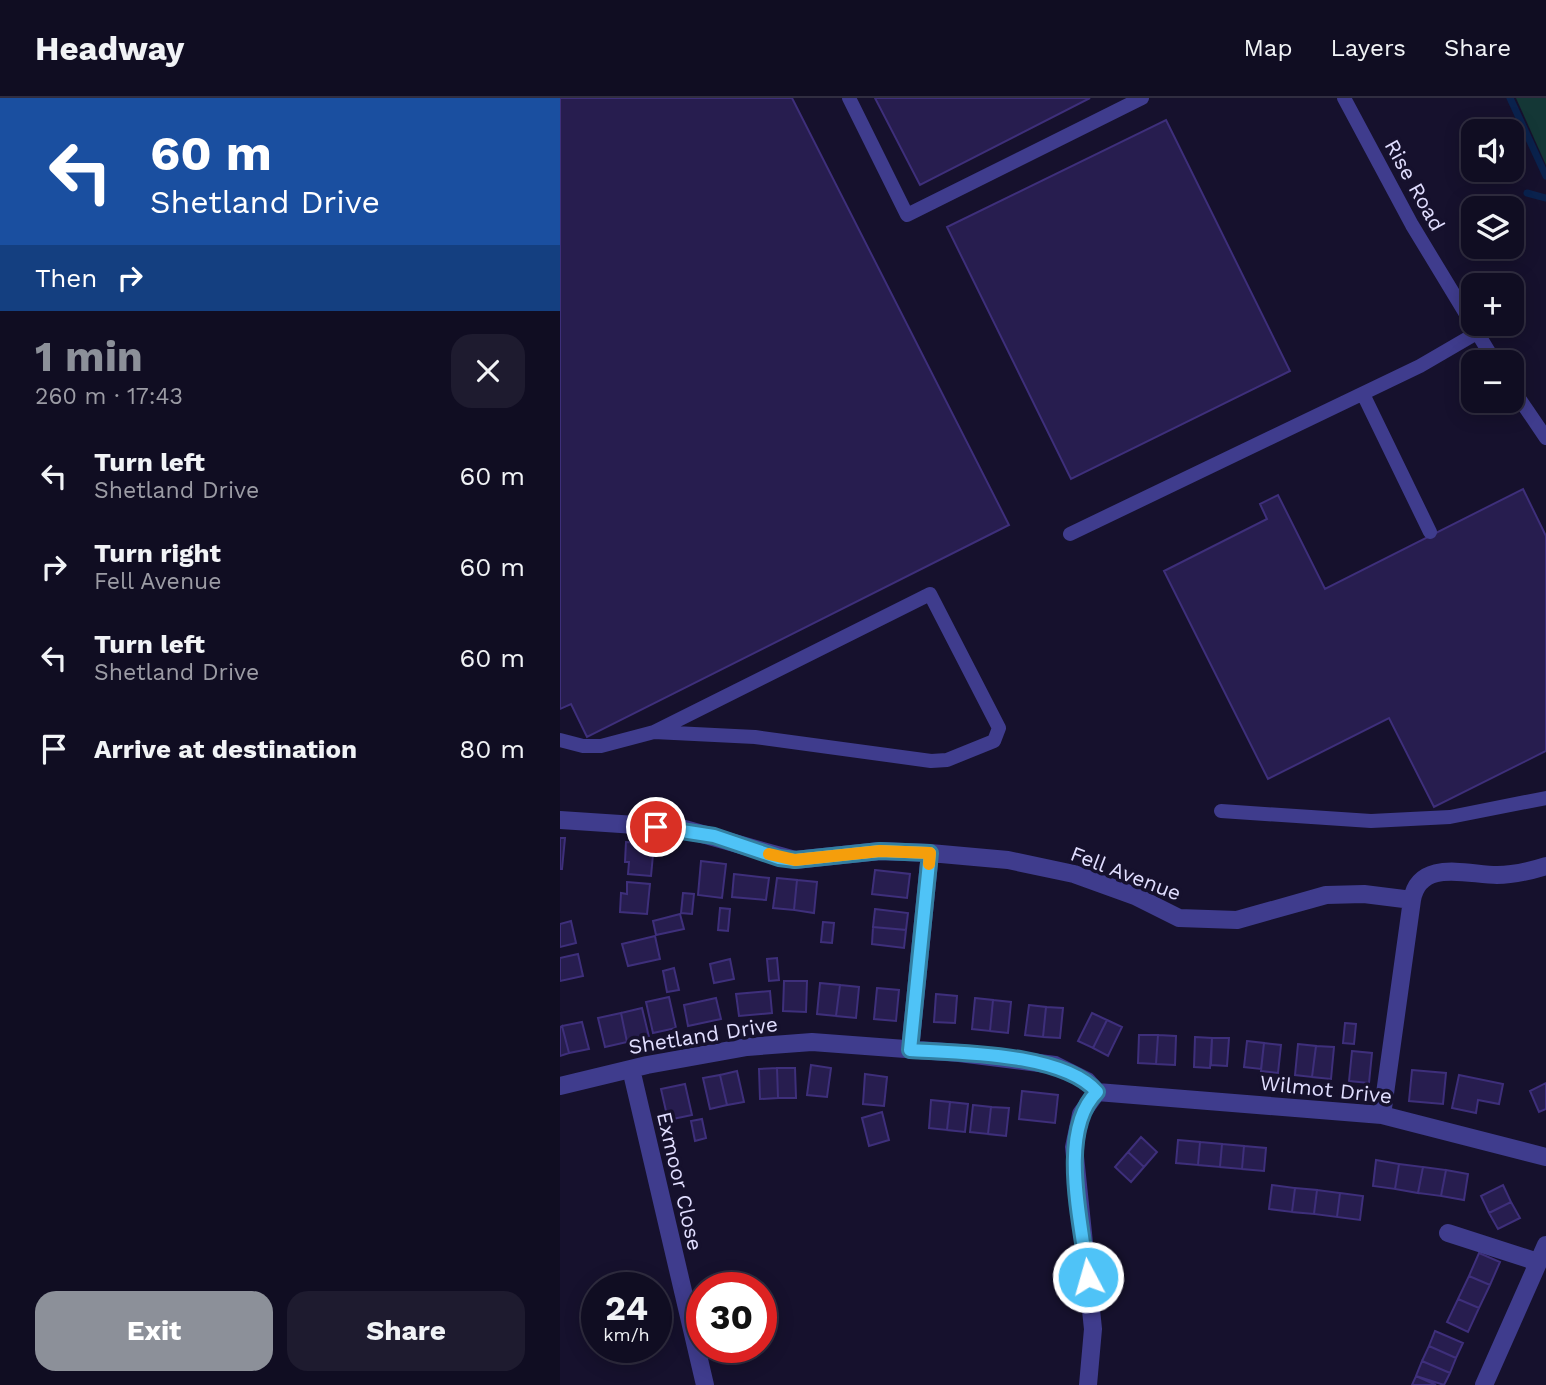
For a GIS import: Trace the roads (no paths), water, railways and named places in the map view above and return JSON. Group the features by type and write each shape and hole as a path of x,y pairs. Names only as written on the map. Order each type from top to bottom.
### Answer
{"street":[{"path":"560,820 681,828 795,860 880,851 930,853 910,1050"},
{"name":"Fell Avenue","path":"930,853 1008,860 1074,874 1135,896 1179,918 1237,920 1326,895 1364,894 1412,900"},
{"path":"1382,1115 1414,890 1420,883 1439,872 1465,870 1495,875 1546,866"},
{"name":"Shetland Drive","path":"560,1086 631,1069 747,1047 812,1042 1055,1065 1087,1081 1097,1092"},
{"name":"Exmoor Close","path":"631,1069 705,1385"},
{"path":"1088,1385 1093,1329 1074,1147 1081,1114 1097,1092"},
{"name":"Wilmot Drive","path":"1097,1092 1382,1115 1546,1157"},
{"path":"1448,1233 1543,1253 1484,1385"}],"lane":[{"path":"849,98 907,215 1142,98"},
{"name":"Rise Road","path":"1344,98 1461,309"},
{"path":"1070,534 1420,366 1472,336"},
{"path":"1363,394 1430,531"},
{"path":"1524,406 1546,438"},
{"path":"560,740 583,746 601,746 654,732 930,594 999,728 994,741 947,760 931,761 755,737 654,732"},
{"path":"1221,811 1371,821 1450,817 1546,797"}],"waterway":[{"path":"1510,98 1546,176"},
{"path":"1527,193 1546,198"}]}
